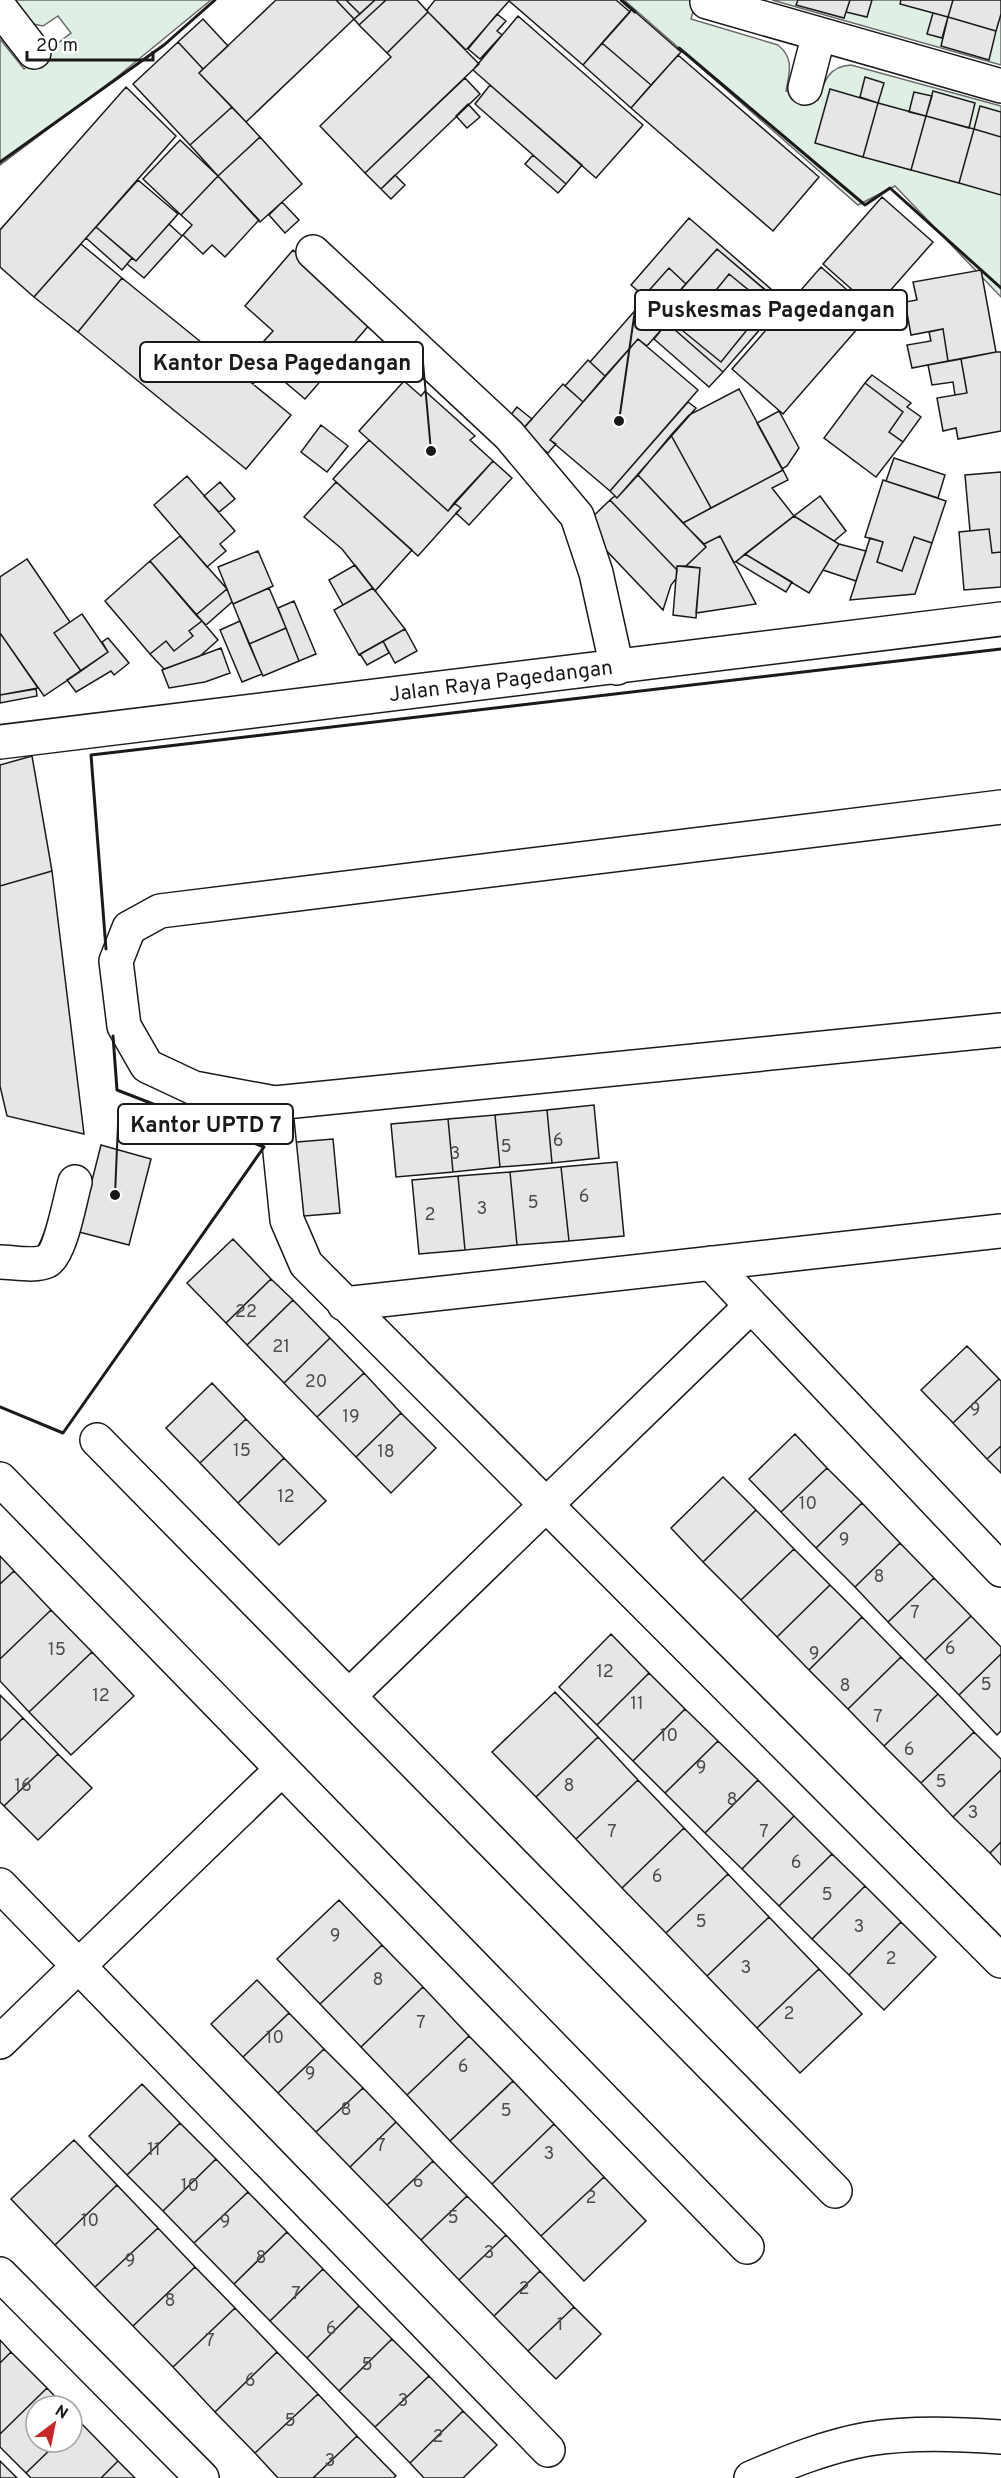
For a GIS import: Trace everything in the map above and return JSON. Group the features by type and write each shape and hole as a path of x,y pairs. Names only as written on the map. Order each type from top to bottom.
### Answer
{"street":[{"path":"707,2 1001,86"},
{"path":"0,8 34,52"},
{"path":"805,87 819,34"},
{"path":"313,252 509,435 577,516 596,573 617,668"},
{"name":"Jalan Raya Pagedangan","path":"0,742 617,668 1001,619"},
{"path":"1001,807 160,910 129,928 116,961 124,1026 147,1066 194,1088 275,1103 1001,1030"},
{"path":"275,1103 287,1220 306,1264 344,1305 1001,1961"},
{"path":"0,1262 36,1263 47,1261 56,1252 75,1182"},
{"path":"344,1305 1001,1231"},
{"path":"711,1263 1001,1570"},
{"path":"349,1696 750,1306"},
{"path":"97,1440 835,2191"},
{"path":"0,1479 747,2247"},
{"path":"0,2042 282,1769"},
{"path":"0,1885 548,2450"},
{"path":"0,2274 202,2478"},
{"path":"751,2478 793,2460 868,2439 944,2433 1001,2437"}],"green space":[{"path":"14,0 211,0 117,77 0,165 0,39 24,69 71,33 58,16 43,26 33,24"},
{"path":"624,0 696,0 691,19 778,45 789,61 786,91 818,100 828,76 837,68 851,65 1001,106 1001,297 895,186 858,205"},
{"path":"772,0 1001,0 1001,65"}],"building":[{"path":"276,0 336,0 354,19 246,122 199,73"},
{"path":"336,0 346,0 360,14 354,19"},
{"path":"346,0 375,0 360,14"},
{"path":"375,0 386,0 359,25 354,19"},
{"path":"386,0 417,0 428,12 387,53 359,25"},
{"path":"435,0 509,1 466,50 428,12 427,10"},
{"path":"508,0 616,0 630,12 583,65"},
{"path":"798,0 850,0 844,18 796,5"},
{"path":"850,0 872,0 867,17 846,12"},
{"path":"901,0 953,0 948,17 900,4"},
{"path":"953,0 1001,0 1001,14 996,31 948,17"},
{"path":"632,9 681,52 651,85 602,43"},
{"path":"428,12 479,64 365,173 320,126 391,57 387,53"},
{"path":"933,13 948,17 942,38 927,34"},
{"path":"497,14 506,21 497,31 502,35 480,59 468,49"},
{"path":"518,16 643,125 596,178 473,70"},
{"path":"948,17 996,31 989,60 941,46"},
{"path":"203,19 228,46 203,69 178,42"},
{"path":"178,42 203,69 199,73 232,107 190,145 133,84"},
{"path":"602,43 651,85 631,108 583,65"},
{"path":"678,55 819,177 773,231 631,108"},
{"path":"865,77 884,83 878,103 860,97"},
{"path":"465,78 480,94 381,189 365,173"},
{"path":"490,85 582,165 566,184 475,104"},
{"path":"126,87 176,136 34,297 0,267 0,230"},
{"path":"830,89 878,103 863,157 815,143"},
{"path":"933,91 975,103 969,128 926,116"},
{"path":"914,92 932,96 926,116 909,112"},
{"path":"878,103 926,116 911,170 863,157"},
{"path":"468,104 480,117 467,128 456,116"},
{"path":"980,106 1001,112 1001,137 974,129"},
{"path":"232,107 260,137 218,176 190,145"},
{"path":"926,116 974,129 959,183 911,170"},
{"path":"974,129 1001,137 1001,195 959,183"},
{"path":"260,137 302,184 260,222 218,176"},
{"path":"180,140 218,176 181,215 143,179"},
{"path":"533,155 566,184 558,193 525,164"},
{"path":"395,175 405,185 391,199 381,189"},
{"path":"218,176 259,220 225,257 212,245 203,254 183,235 192,225 181,215"},
{"path":"138,180 178,214 136,261 96,227"},
{"path":"882,197 933,242 874,309 823,264"},
{"path":"282,202 299,220 285,233 269,215"},
{"path":"689,218 779,296 777,300 717,249 686,284 669,268 644,296 631,285"},
{"path":"169,224 182,236 144,278 127,264 132,258 136,261"},
{"path":"96,227 132,258 122,270 86,238"},
{"path":"81,244 122,278 78,332 34,297"},
{"path":"717,249 782,304 723,372 658,315"},
{"path":"293,250 371,323 305,399 252,354 273,331 245,306"},
{"path":"821,267 872,312 783,414 732,369"},
{"path":"669,268 686,284 662,311 644,296"},
{"path":"981,270 996,352 948,361 943,329 911,335 905,302 917,300 913,282"},
{"path":"729,274 767,305 721,362 683,331"},
{"path":"122,278 291,415 246,469 78,332"},
{"path":"646,298 662,311 658,315 667,323 647,346 638,339 605,376 590,362"},
{"path":"667,323 723,372 709,387 654,339"},
{"path":"943,329 948,361 912,368 907,345 931,341 929,332"},
{"path":"638,339 698,390 610,491 550,440"},
{"path":"1001,352 1001,431 958,439 956,428 943,431 937,398 967,393 961,359"},
{"path":"252,354 266,366 253,384 239,373"},
{"path":"961,359 967,393 955,395 953,382 932,385 928,365"},
{"path":"588,360 605,376 583,402 565,386"},
{"path":"872,375 911,403 907,407 921,417 903,442 889,432 903,412 865,383"},
{"path":"404,381 421,396 425,391 475,436 470,440 493,461 448,511 359,431"},
{"path":"865,383 903,412 889,432 903,442 876,477 824,438"},
{"path":"563,384 583,402 550,440 556,444 548,453 521,431"},
{"path":"739,389 783,470 711,508 671,435 689,415"},
{"path":"688,402 696,408 617,498 610,491"},
{"path":"517,407 532,419 521,431 506,421"},
{"path":"779,411 799,448 787,466 782,469 757,423"},
{"path":"321,425 348,446 327,472 301,452"},
{"path":"671,435 711,508 683,523 638,475"},
{"path":"369,440 448,511 454,503 461,508 418,556 333,479"},
{"path":"894,458 945,475 938,498 886,481"},
{"path":"493,461 512,478 469,525 456,513 461,508 454,503"},
{"path":"783,470 788,480 772,488 794,516 734,563 720,536 704,544 683,523"},
{"path":"1001,472 1001,552 992,553 989,529 970,531 965,475"},
{"path":"638,475 706,547 686,566 677,566 677,570 610,500 615,496 617,498"},
{"path":"187,476 235,531 220,544 226,551 207,567 154,505"},
{"path":"883,480 946,501 932,543 914,537 902,571 877,562 883,542 865,537"},
{"path":"220,482 235,499 219,512 204,496"},
{"path":"336,482 412,550 375,591 342,549 304,517"},
{"path":"820,496 846,531 834,541 794,516"},
{"path":"610,500 677,570 676,579 671,585 663,610 583,526"},
{"path":"794,516 839,544 809,593 745,554"},
{"path":"989,529 992,553 1001,552 1001,587 964,590 959,532"},
{"path":"180,536 227,589 196,615 150,561"},
{"path":"720,536 756,604 696,613 700,568 686,566 706,547 704,544"},
{"path":"914,537 932,543 915,594 850,600 870,538 883,542 877,562 902,571"},
{"path":"839,544 866,551 856,581 823,570"},
{"path":"258,551 273,586 233,604 218,567"},
{"path":"745,554 792,582 786,592 736,562"},
{"path":"27,559 70,622 54,633 81,671 44,696 0,633 0,577"},
{"path":"150,561 202,621 189,631 193,636 174,651 166,641 150,654 105,601"},
{"path":"355,565 373,588 343,605 329,580"},
{"path":"677,566 700,568 696,618 673,615"},
{"path":"269,588 286,628 249,644 233,604"},
{"path":"373,588 405,629 359,655 334,610"},
{"path":"227,589 232,602 206,625 196,615"},
{"path":"294,601 316,654 299,661 278,608"},
{"path":"82,614 108,652 81,671 54,633"},
{"path":"202,621 218,640 200,656 164,669 150,654 166,641 174,651 193,636 189,631"},
{"path":"240,621 262,674 242,682 220,630"},
{"path":"286,628 299,661 263,676 249,644"},
{"path":"405,629 417,651 395,663 383,641"},
{"path":"0,633 38,688 0,695"},
{"path":"108,638 129,663 114,675 111,671 76,692 67,680 108,652 102,642"},
{"path":"383,641 389,653 367,665 360,654"},
{"path":"221,648 230,673 205,682 169,688 162,670"},
{"path":"36,689 37,696 0,703 0,695"},
{"path":"32,756 52,871 0,886 0,765"},
{"path":"52,871 84,1134 7,1116 0,1086 0,886"},
{"path":"594,1105 599,1158 552,1163 547,1110"},
{"path":"547,1110 552,1163 500,1167 495,1115"},
{"path":"495,1115 500,1167 453,1172 448,1119"},
{"path":"448,1119 453,1172 396,1177 391,1124"},
{"path":"333,1139 340,1213 292,1217 285,1143"},
{"path":"101,1145 151,1159 129,1245 79,1232"},
{"path":"617,1162 624,1236 569,1241 561,1167"},
{"path":"561,1167 569,1241 517,1245 510,1172"},
{"path":"510,1172 517,1245 465,1250 458,1176"},
{"path":"458,1176 465,1250 419,1254 412,1180"},
{"path":"233,1239 271,1279 226,1323 187,1283"},
{"path":"271,1279 293,1300 247,1345 226,1323"},
{"path":"293,1300 330,1338 284,1383 247,1345"},
{"path":"330,1338 364,1373 317,1417 284,1383"},
{"path":"967,1346 999,1379 953,1423 921,1390"},
{"path":"364,1373 401,1413 356,1457 317,1417"},
{"path":"999,1379 1001,1381 1001,1446 987,1459 953,1423"},
{"path":"212,1383 246,1419 200,1463 166,1428"},
{"path":"401,1413 436,1448 391,1493 356,1457"},
{"path":"246,1419 284,1458 238,1503 200,1463"},
{"path":"795,1434 827,1468 781,1512 749,1479"},
{"path":"1001,1446 1001,1473 987,1459"},
{"path":"284,1458 326,1501 279,1545 238,1503"},
{"path":"827,1468 862,1503 816,1548 781,1512"},
{"path":"723,1477 756,1510 703,1562 671,1528"},
{"path":"862,1503 900,1543 855,1587 816,1548"},
{"path":"756,1510 794,1549 741,1600 703,1562"},
{"path":"900,1543 934,1578 888,1622 855,1587"},
{"path":"794,1549 830,1585 777,1637 741,1600"},
{"path":"0,1556 14,1571 0,1584"},
{"path":"14,1571 51,1610 0,1659 0,1584"},
{"path":"934,1578 971,1616 925,1660 888,1622"},
{"path":"830,1585 862,1617 809,1670 777,1637"},
{"path":"51,1610 92,1652 29,1712 0,1681 0,1659"},
{"path":"971,1616 1001,1647 1001,1654 959,1695 925,1660"},
{"path":"862,1617 901,1657 848,1709 809,1670"},
{"path":"611,1634 649,1673 597,1725 559,1687"},
{"path":"92,1652 134,1696 71,1755 29,1712"},
{"path":"1001,1654 1001,1731 997,1735 959,1695"},
{"path":"901,1657 938,1694 884,1746 848,1709"},
{"path":"649,1673 685,1709 633,1761 597,1725"},
{"path":"555,1692 598,1737 536,1797 492,1752"},
{"path":"938,1694 974,1732 921,1783 884,1746"},
{"path":"0,1695 23,1718 0,1741"},
{"path":"685,1709 718,1741 665,1793 633,1761"},
{"path":"23,1718 58,1754 4,1806 0,1802 0,1741"},
{"path":"974,1732 1001,1759 1001,1770 953,1817 921,1783"},
{"path":"598,1737 638,1780 576,1839 536,1797"},
{"path":"718,1741 758,1780 705,1833 665,1793"},
{"path":"58,1754 92,1788 38,1840 4,1806"},
{"path":"1001,1770 1001,1842 990,1853 953,1817"},
{"path":"638,1780 684,1828 622,1888 576,1839"},
{"path":"758,1780 794,1816 742,1869 705,1833"},
{"path":"794,1816 832,1854 779,1906 742,1869"},
{"path":"684,1828 728,1874 666,1933 622,1888"},
{"path":"1001,1842 1001,1865 990,1853"},
{"path":"832,1854 865,1886 812,1939 779,1906"},
{"path":"728,1874 769,1917 707,1976 666,1933"},
{"path":"865,1886 901,1922 849,1975 812,1939"},
{"path":"339,1900 382,1945 320,2004 277,1959"},
{"path":"769,1917 819,1969 757,2028 707,1976"},
{"path":"901,1922 936,1957 884,2010 849,1975"},
{"path":"382,1945 423,1987 361,2047 320,2004"},
{"path":"819,1969 862,2014 800,2073 757,2028"},
{"path":"257,1980 289,2013 243,2057 211,2024"},
{"path":"423,1987 469,2036 407,2095 361,2047"},
{"path":"289,2013 324,2049 278,2093 243,2057"},
{"path":"469,2036 513,2081 450,2141 407,2095"},
{"path":"324,2049 363,2088 316,2132 278,2093"},
{"path":"513,2081 554,2124 492,2184 450,2141"},
{"path":"142,2084 180,2123 127,2175 89,2136"},
{"path":"363,2088 396,2122 350,2167 316,2132"},
{"path":"396,2122 433,2161 387,2205 350,2167"},
{"path":"180,2123 216,2159 163,2211 127,2175"},
{"path":"554,2124 604,2177 541,2236 492,2184"},
{"path":"74,2140 117,2185 55,2245 11,2199"},
{"path":"216,2159 248,2192 194,2243 163,2211"},
{"path":"433,2161 467,2196 421,2240 387,2205"},
{"path":"604,2177 646,2221 584,2281 541,2236"},
{"path":"117,2185 158,2228 95,2287 55,2245"},
{"path":"248,2192 287,2232 234,2284 194,2243"},
{"path":"467,2196 506,2235 459,2280 421,2240"},
{"path":"158,2228 195,2267 133,2326 95,2287"},
{"path":"287,2232 323,2269 270,2321 234,2284"},
{"path":"506,2235 540,2271 494,2316 459,2280"},
{"path":"195,2267 235,2308 173,2367 133,2326"},
{"path":"323,2269 359,2306 307,2358 270,2321"},
{"path":"540,2271 574,2307 528,2351 494,2316"},
{"path":"359,2306 392,2339 339,2391 307,2358"},
{"path":"574,2307 601,2334 556,2379 528,2351"},
{"path":"235,2308 277,2352 215,2412 173,2367"},
{"path":"392,2339 429,2376 375,2427 339,2391"},
{"path":"0,2340 11,2352 0,2363"},
{"path":"11,2352 47,2388 41,2394 24,2394 24,2411 0,2434 0,2363"},
{"path":"277,2352 318,2394 255,2453 215,2412"},
{"path":"429,2376 463,2411 410,2463 375,2427"},
{"path":"47,2388 53,2394 41,2394"},
{"path":"318,2394 357,2436 313,2478 278,2478 255,2453"},
{"path":"24,2411 24,2454 46,2454 26,2473 0,2447 0,2434"},
{"path":"463,2411 497,2445 463,2478 424,2478 410,2463"},
{"path":"84,2426 118,2461 101,2478 31,2478 26,2473 46,2454 84,2454"},
{"path":"357,2436 396,2476 393,2478 313,2478"},
{"path":"0,2461 17,2478 0,2478"},
{"path":"118,2461 135,2478 101,2478"}],"wall":[{"path":"0,162 164,45 215,0"},
{"path":"621,0 635,12"},
{"path":"679,48 865,205 890,188 1001,288"},
{"path":"106,949 91,755 1001,649"},
{"path":"0,1407 63,1433 264,1147 117,1090 113,1036"}],"place":[{"name":"Puskesmas Pagedangan","path":"619,421"},
{"name":"Kantor Desa Pagedangan","path":"431,451"},
{"name":"Kantor UPTD 7","path":"115,1195"}]}
